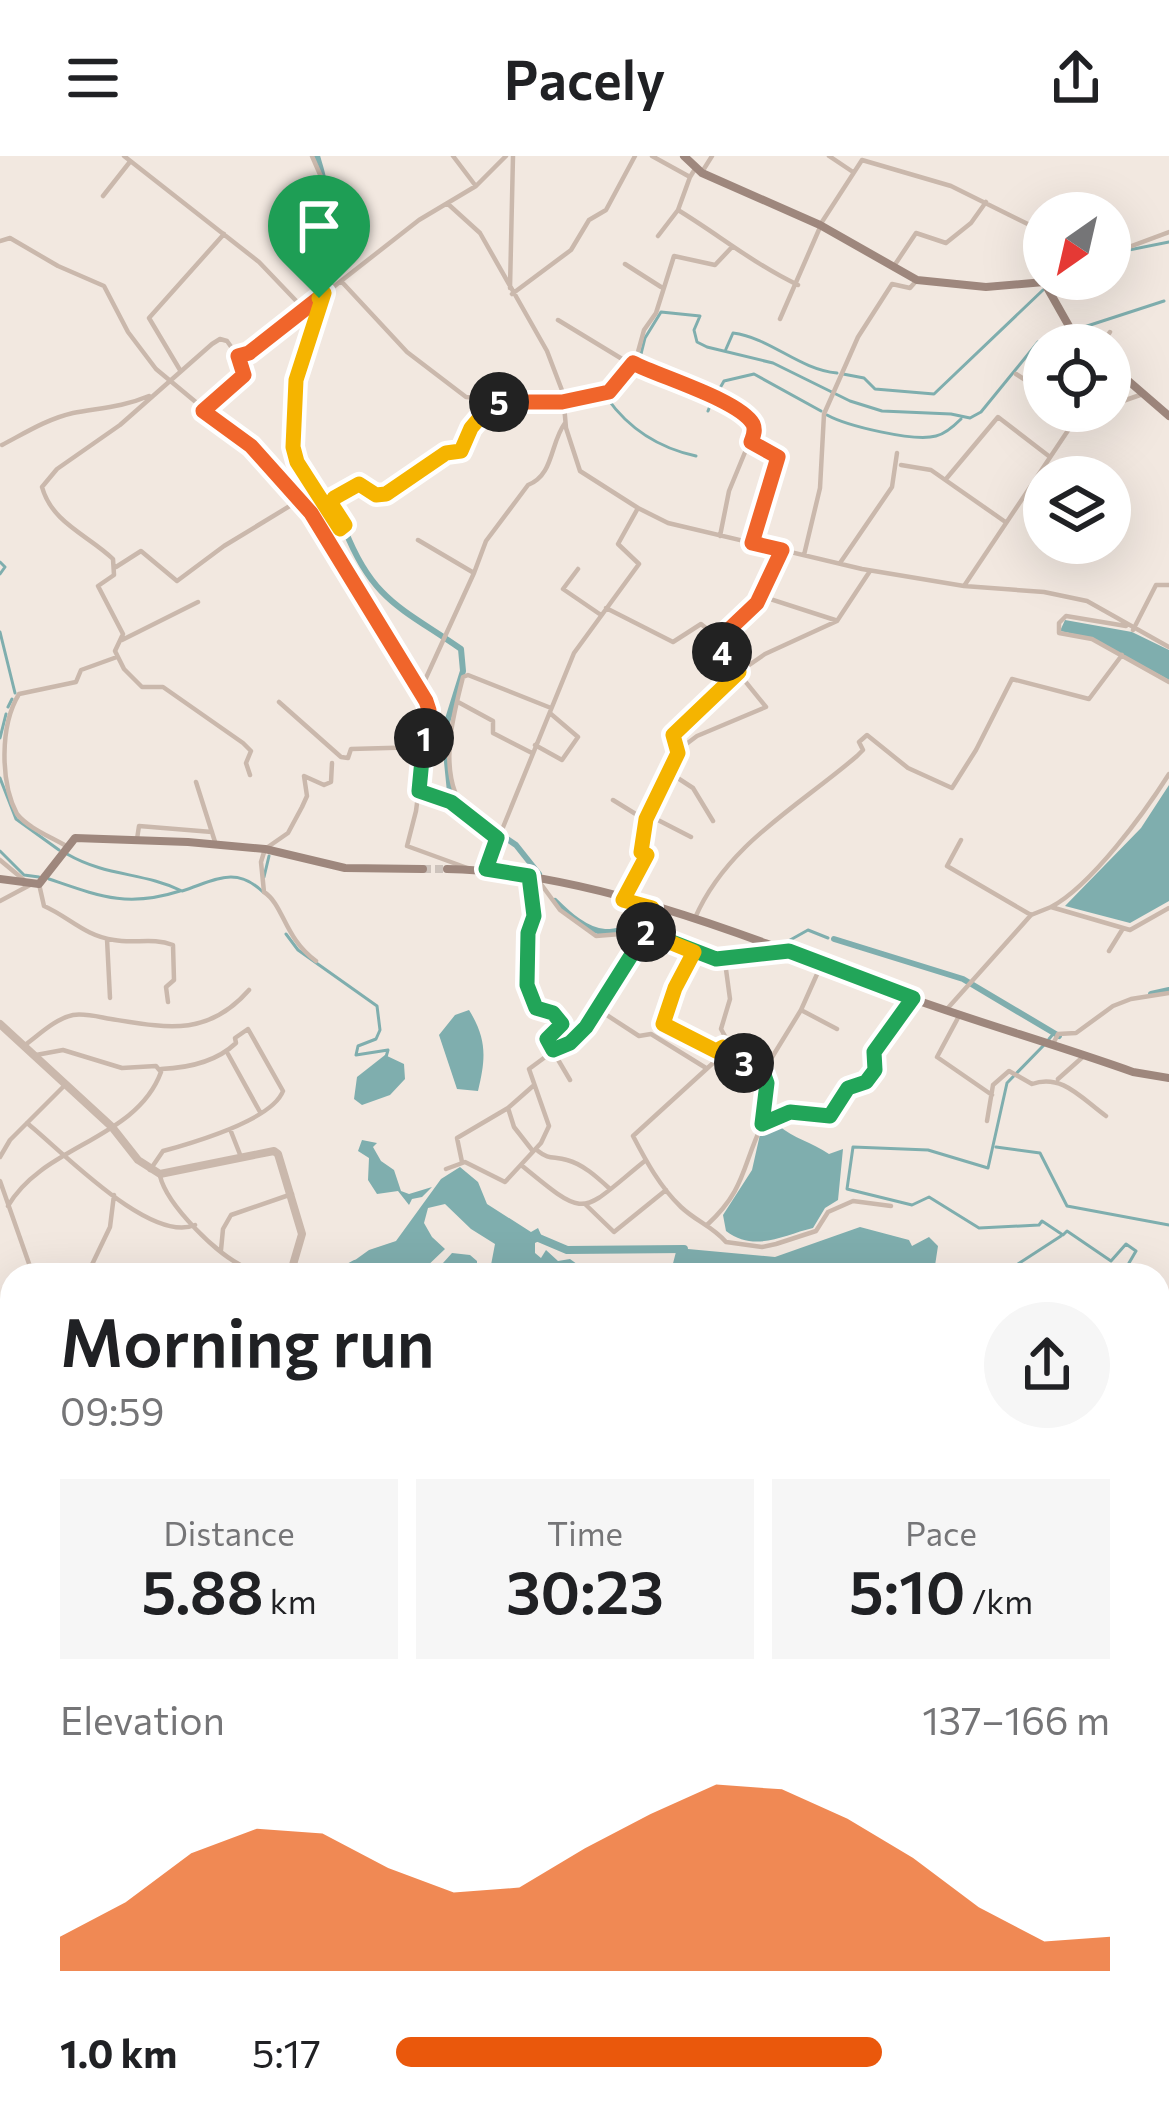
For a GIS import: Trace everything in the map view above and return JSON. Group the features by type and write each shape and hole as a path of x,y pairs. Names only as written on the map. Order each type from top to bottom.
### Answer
{"main road":[{"path":"685,156 696,173 820,225 917,280 986,287 1023,283"},
{"path":"1131,383 1169,416"},
{"path":"0,879 34,885 74,838 216,844 265,849 345,868 423,869"},
{"path":"447,869 486,869 532,877 694,920 1132,1072 1169,1078"}],"street":[{"path":"124,156 260,262 304,309"},
{"path":"312,156 322,179 328,291 296,380 293,447 297,462 340,529 345,525 332,505 334,498 359,484 376,495 386,494 446,453 461,451 471,428 493,402"},
{"path":"453,156 476,186"},
{"path":"238,356 249,353 419,220 476,186 510,156"},
{"path":"510,156 511,292"},
{"path":"511,292 571,250 589,220 606,210 635,156"},
{"path":"652,156 696,173"},
{"path":"658,236 678,210 696,173 712,156"},
{"path":"829,156 853,172"},
{"path":"780,319 820,225 853,172 866,160 951,186 1023,221"},
{"path":"103,196 130,161"},
{"path":"893,266 916,233 946,243 986,202"},
{"path":"448,204 480,233 547,351 580,471 638,508 668,523 870,571 1078,599 1102,607 1169,647"},
{"path":"678,210 746,260 797,285"},
{"path":"1131,246 1169,232"},
{"path":"181,370 149,318 224,234"},
{"path":"0,242 10,238 104,286 128,332 167,382 251,446 300,500 333,546 429,710 419,791 406,846 470,869"},
{"path":"341,281 407,352 466,397 562,402 609,392 633,364 674,256 717,264 732,247"},
{"path":"625,264 663,288"},
{"path":"803,555 820,488 822,422 832,392 892,284 910,288 917,280"},
{"path":"558,320 633,364 718,400 755,428 729,491 720,536"},
{"path":"116,567 102,549 71,530 45,498 42,487 74,455 120,425 220,339 226,340 244,375 203,411"},
{"path":"1016,374 1023,378"},
{"path":"2,445 72,413 116,408 156,393"},
{"path":"1131,398 1144,394"},
{"path":"946,479 996,418 1049,456"},
{"path":"420,691 486,541 528,485 537,483 544,473 565,423"},
{"path":"751,442 778,457 752,543"},
{"path":"840,563 889,493 897,453"},
{"path":"898,464 926,467 1004,521"},
{"path":"964,586 1023,495"},
{"path":"122,640 98,586 116,567 141,551 177,581 224,545 300,500"},
{"path":"486,869 574,653 639,564 618,544 638,508"},
{"path":"418,540 474,573"},
{"path":"623,900 647,855 641,852 648,818 678,753 697,736 765,709 718,649 718,640 761,596 782,550"},
{"path":"578,569 563,589 603,611 672,642 698,623 718,640"},
{"path":"678,753 673,735 739,672 765,654 837,621 870,571"},
{"path":"1131,628 1156,585 1169,585"},
{"path":"761,596 837,621"},
{"path":"198,602 122,640 115,648 116,657 142,687 163,687 243,743 252,752 246,763 250,776"},
{"path":"1131,628 1066,616 1059,623 1062,637 1091,639 1169,682"},
{"path":"694,920 728,864 791,806 857,756 862,750 859,742 867,735 908,768 952,788 1012,679 1089,699 1121,655"},
{"path":"66,846 19,817 1,774 4,726 16,696 76,682 79,671 116,657"},
{"path":"499,833 456,794 450,744 463,677 468,675 550,711 578,735 562,760 535,745"},
{"path":"458,701 493,721 493,734 532,753"},
{"path":"279,702 326,746 346,758 351,749 423,747"},
{"path":"316,961 288,934 276,901 265,892 261,862 265,849 287,833 302,807 307,796 304,776 331,782 332,764"},
{"path":"670,772 693,788 713,821"},
{"path":"947,1009 1031,915 1052,907 1093,872 1169,774"},
{"path":"196,782 216,844"},
{"path":"419,791 451,802 499,833"},
{"path":"613,800 691,837"},
{"path":"137,839 139,826 212,832"},
{"path":"961,840 947,866 1031,915"},
{"path":"0,860 34,885 46,908 62,914 83,932 173,945 174,980 166,987 168,1002"},
{"path":"532,877 549,900 591,934 645,932 724,960 789,951"},
{"path":"532,877 528,992 536,1008 553,1013 562,1024 547,1040 570,1080"},
{"path":"0,901 34,885"},
{"path":"1052,907 1135,929 1169,908"},
{"path":"446,1169 462,1162 503,1182 535,1150 546,1135 549,1119 533,1086 531,1066 579,1035 645,932 652,908"},
{"path":"1109,951 1123,928"},
{"path":"107,938 110,998"},
{"path":"694,952 663,1024 763,1072"},
{"path":"724,960 730,999 721,1029 726,1038 714,1062 634,1132 666,1190 680,1206 717,1229 726,1242 761,1247 816,1231 825,1215 846,1203 891,1206"},
{"path":"763,1072 801,1010 822,963"},
{"path":"25,1045 54,1023 81,1014 158,1026 200,1024 230,1011 250,990"},
{"path":"1053,1044 1058,1034 1076,1033 1113,1006 1169,992"},
{"path":"762,1124 790,1112 833,1115 848,1088 866,1082 875,1070 874,1052 913,998"},
{"path":"598,1009 639,1036 651,1034 706,1068"},
{"path":"801,1010 837,1029"},
{"path":"961,1013 937,1057 992,1095"},
{"path":"0,1024 112,1127 155,1172 172,1202 238,1263"},
{"path":"36,1055 64,1050 122,1068 186,1068 227,1052 248,1029 283,1086 279,1101 230,1128 163,1151 155,1172"},
{"path":"227,1052 260,1112"},
{"path":"987,1121 995,1082 1011,1071 1032,1084 1056,1080 1085,1055"},
{"path":"8,1206 23,1182 112,1127 153,1089 160,1069"},
{"path":"707,1225 745,1175 762,1124 767,1083 763,1072"},
{"path":"1056,1080 1106,1117"},
{"path":"0,1157 66,1085"},
{"path":"462,1162 458,1138 508,1108 533,1086"},
{"path":"508,1108 514,1127 535,1150 586,1169 610,1189"},
{"path":"27,1123 139,1214 172,1227 195,1225"},
{"path":"230,1128 241,1157"},
{"path":"155,1172 274,1151 302,1234 294,1263"},
{"path":"521,1165 567,1203 585,1204 646,1160"},
{"path":"0,1181 29,1263"},
{"path":"585,1204 614,1232 666,1190"},
{"path":"93,1263 110,1227 113,1195"},
{"path":"221,1252 223,1229 231,1215 292,1195"}],"water":[{"path":"1065,620 1132,632 1169,650 1169,680 1092,638 1060,631"},
{"path":"1169,785 1169,901 1130,923 1065,906 1141,828"},
{"path":"469,1010 483,1049 478,1091 457,1089 439,1035 455,1015"},
{"path":"385,1055 404,1064 405,1079 390,1095 362,1105 354,1099 357,1077"},
{"path":"778,1125 829,1154 843,1149 838,1200 825,1208 813,1228 748,1241 726,1231 723,1215 752,1170 761,1130"},
{"path":"362,1140 377,1143 373,1147 394,1170 401,1191 409,1194 432,1187 409,1205 398,1191 377,1194 368,1180 369,1158 358,1151"},
{"path":"460,1167 478,1182 487,1204 531,1232 538,1228 543,1239 535,1243 535,1253 541,1258 546,1250 558,1261 576,1263 491,1263 495,1244 445,1204 428,1208 424,1223 445,1249 430,1263 351,1263 369,1250 396,1241 441,1179"},
{"path":"860,1227 909,1240 912,1246 929,1237 938,1246 935,1263 673,1263 677,1248 775,1257"},
{"path":"452,1253 477,1263 443,1263"}],"waterway":[{"path":"317,156 331,224 331,275 325,312 299,395 295,436 306,474 342,526"},
{"path":"1131,250 1169,242"},
{"path":"843,374 864,378 875,389 934,394 1033,300"},
{"path":"639,362 645,338 661,312 700,316 694,330 697,342 707,347 773,363 850,401 882,411 970,418 981,412 1038,342 1164,301"},
{"path":"726,349 733,333 747,336 810,366 837,373"},
{"path":"635,368 607,398 646,436 696,456"},
{"path":"716,395 724,381 754,374 821,411"},
{"path":"708,411 712,401"},
{"path":"827,415 912,437 936,436 961,419"},
{"path":"345,530 378,588 461,649 463,671 444,732 450,792 474,817 516,845 539,874"},
{"path":"0,562 5,567 0,574"},
{"path":"0,632 15,693"},
{"path":"8,707 12,699"},
{"path":"0,738 6,714"},
{"path":"0,778 16,819 59,850"},
{"path":"0,851 24,875 39,877"},
{"path":"67,854 182,891 234,877 263,892"},
{"path":"264,877 269,856"},
{"path":"49,879 128,899 180,891"},
{"path":"555,901 591,929 610,932 643,927"},
{"path":"650,929 715,954 773,949"},
{"path":"783,944 808,930 828,938"},
{"path":"286,934 298,950 377,1006 380,1030 376,1039 358,1046 356,1055 388,1050 386,1057"},
{"path":"834,939 963,979 1059,1036"},
{"path":"1151,994 1169,990"},
{"path":"1049,1039 1054,1033"},
{"path":"1044,1045 1007,1083 988,1168 928,1150 853,1147 847,1189 912,1205 929,1197 979,1228 1039,1225 1042,1221 1063,1235 1067,1231 1111,1261 1126,1244 1136,1251 1129,1263"},
{"path":"996,1147 1040,1153 1067,1206 1169,1225"},
{"path":"534,1236 567,1250 684,1249"},
{"path":"1019,1263 1061,1236"}],"tunnel":[{"path":"423,869 447,869"}],"route":[{"path":"319,298 249,353 238,356 244,375 203,411 251,446 311,513 426,701 429,710 419,791 451,802 497,838 486,869 529,876 534,916 528,933 528,992 536,1008 553,1013 562,1026 547,1039 549,1045 555,1052 586,1027 645,932 661,937 676,943 694,952 696,953 716,959 789,951 913,998 874,1052 875,1070 866,1082 848,1088 833,1115 790,1112 762,1124 767,1083 763,1072 723,1047 716,1051 663,1024 694,952 645,932 652,908 623,900 647,855 641,852 646,819 678,753 673,735 739,672 718,649 718,640 757,603 782,550 752,543 778,455 751,442 752,423 718,400 633,363 609,392 543,404 493,402 471,428 461,451 451,450 386,494 378,496 359,484 334,498 332,505 345,525 341,529 297,462 293,447 296,380 324,293 319,298"}]}
